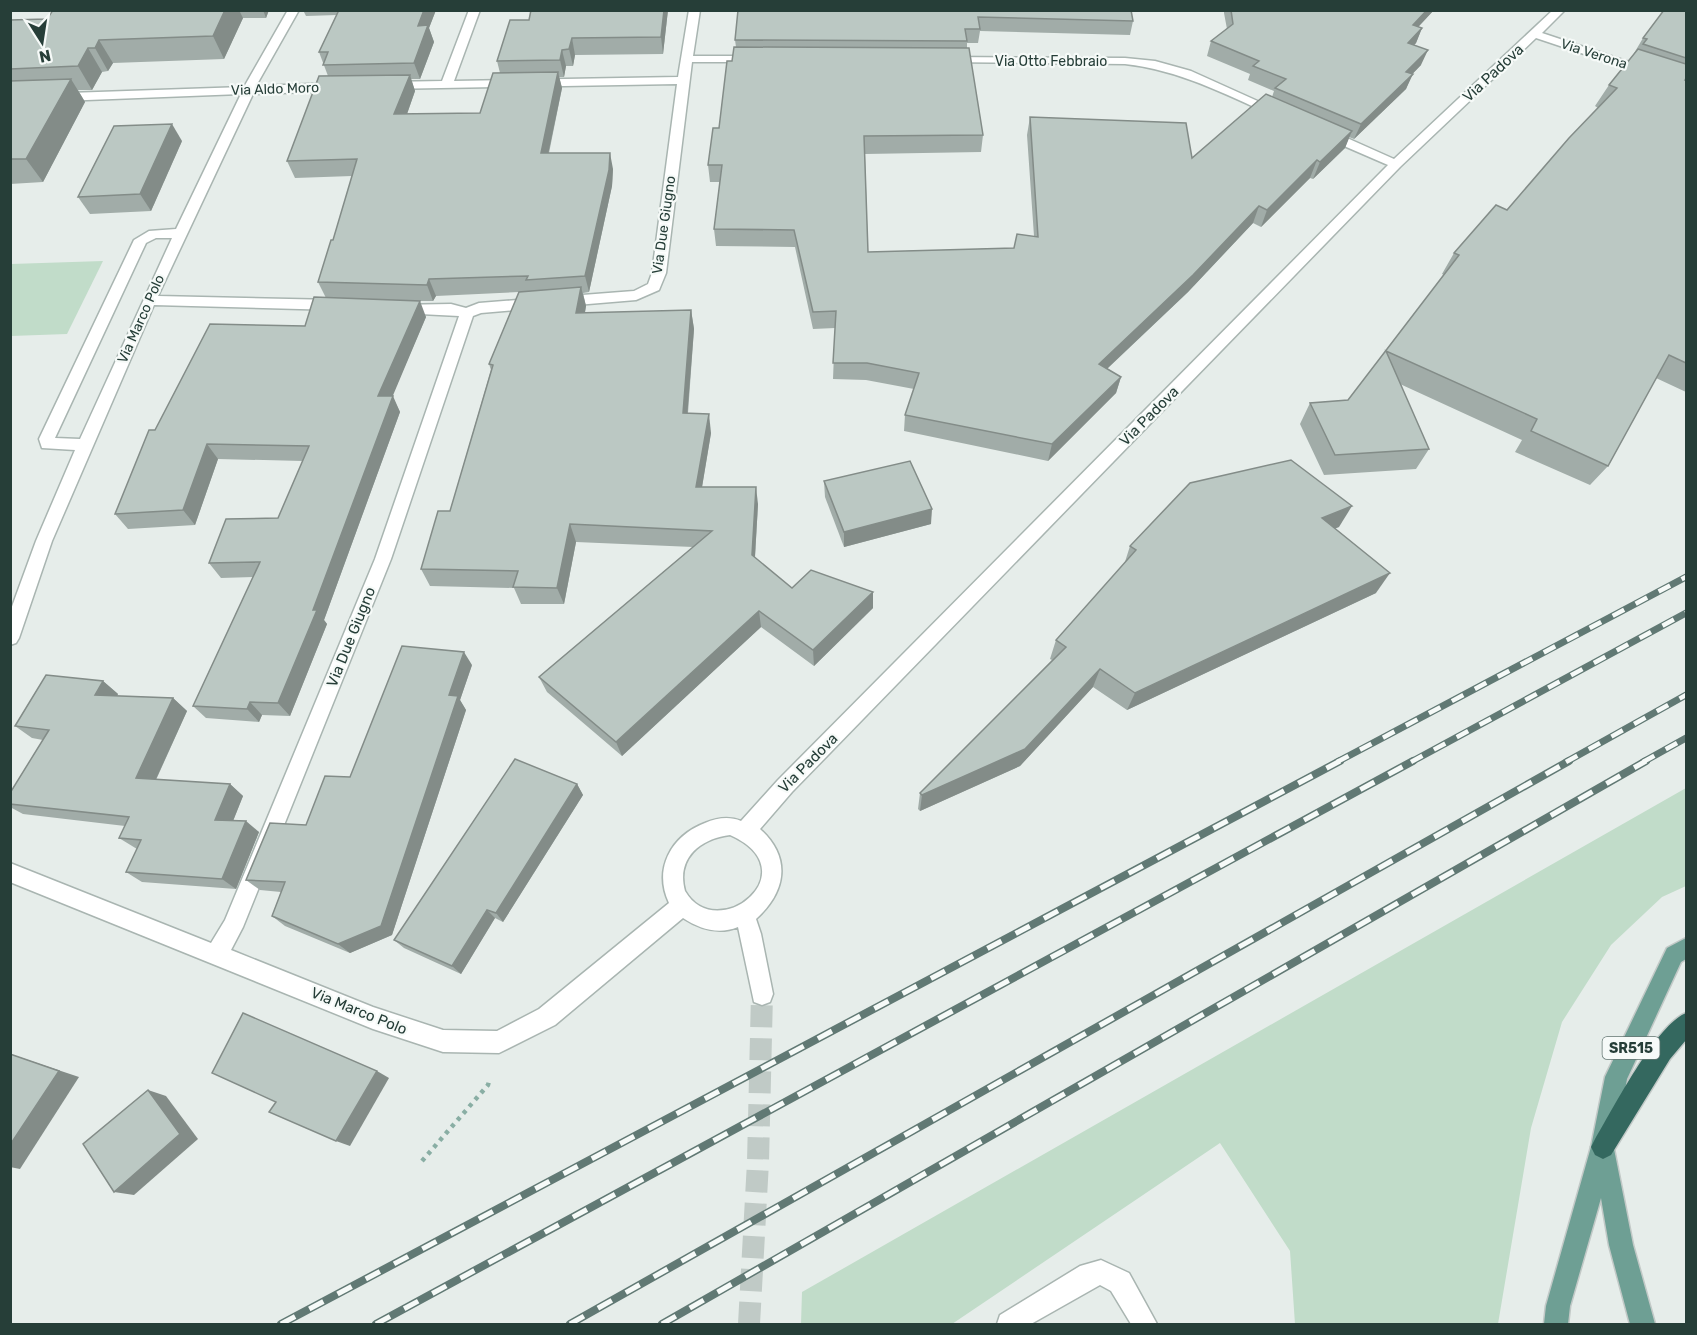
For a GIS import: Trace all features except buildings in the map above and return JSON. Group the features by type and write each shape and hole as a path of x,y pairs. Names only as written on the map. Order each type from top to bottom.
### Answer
{"highway":[{"path":"1603,1147 1662,1051 1686,1024"}],"main road":[{"name":"SR515","path":"1556,1324 1558,1306 1603,1147 1616,1077 1674,955 1686,948"},
{"path":"1603,1147 1622,1245 1642,1324"}],"street":[{"name":"Via Marco Polo","path":"10,638 44,541 149,300 249,89 294,10"},
{"path":"447,84 475,10"},
{"name":"Via Due Giugno","path":"381,307 451,309 467,313 479,308 636,295 654,287 660,273 686,59 695,10"},
{"name":"Via Padova","path":"746,830 785,786 1396,164 1560,10"},
{"name":"Via Verona","path":"1535,34 1686,85"},
{"path":"686,59 769,59"},
{"name":"Via Otto Febbraio","path":"936,60 1125,61 1155,64 1187,73 1284,116"},
{"path":"377,86 684,80"},
{"name":"Via Aldo Moro","path":"10,99 354,87"},
{"path":"1317,130 1396,164"},
{"path":"85,445 57,446 48,444 47,439 141,240 154,234 181,233"},
{"path":"149,300 346,306"},
{"name":"Via Due Giugno","path":"217,953 233,927 383,559 467,313"},
{"path":"731,826 746,830 758,837 768,850 773,870 768,892 754,909 744,915 725,920 705,920 682,905 672,885 674,862 687,842 708,829 731,826"},
{"name":"Via Marco Polo","path":"10,872 413,1033 443,1041 499,1042 547,1017 682,905"},
{"path":"744,915 751,934 762,994"},
{"path":"1008,1324 1089,1275 1101,1272 1120,1282 1145,1324"}],"path":[{"path":"422,1161 488,1085 499,1042"}],"green space":[{"path":"103,261 67,334 11,336 11,264"},
{"path":"1686,788 1686,886 1662,897 1611,945 1562,1022 1531,1128 1498,1324 1295,1324 1290,1251 1220,1143 952,1324 801,1324 802,1292"}],"tunnel":[{"path":"749,1324 758,1162 762,994"}],"railway":[{"path":"1337,762 1686,577"},
{"path":"1411,762 1686,613"},
{"path":"1566,762 1686,695"},
{"path":"1643,762 1686,738"},
{"path":"281,1324 1340,761"},
{"path":"376,1324 1413,761"},
{"path":"570,1324 1569,761"},
{"path":"662,1324 1646,761"}]}
